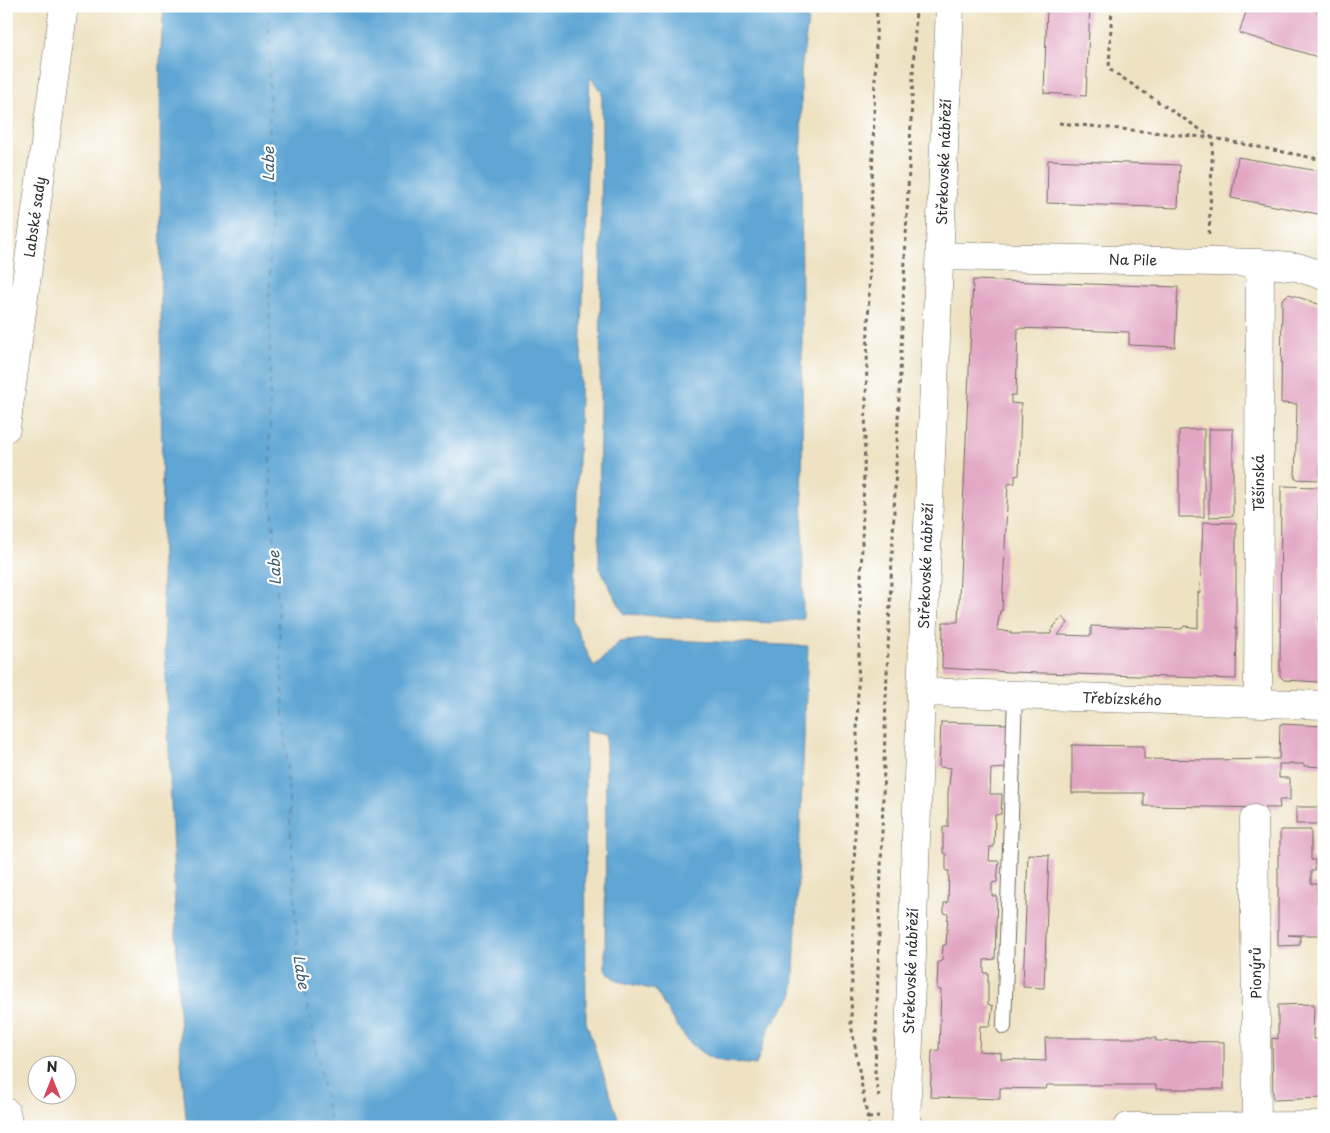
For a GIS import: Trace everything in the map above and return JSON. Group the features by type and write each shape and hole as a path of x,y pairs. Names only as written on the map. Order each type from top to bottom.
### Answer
{"street":[{"name":"Labské sady","path":"6,428 64,6"},
{"name":"Střekovské nábřeží","path":"906,1127 921,692 950,6"},
{"name":"Na Pile","path":"940,256 1260,264 1297,267 1324,276"},
{"name":"Těšínská","path":"1258,703 1260,264"},
{"name":"Třebízského","path":"921,692 1324,705"},
{"name":"Pionýrů","path":"1254,819 1257,1126"},
{"path":"6,1112 9,1127"},
{"path":"1128,1127 1324,1126"}],"lane":[{"path":"1004,1027 1016,695"}],"path":[{"path":"869,1127 851,1024 858,677 877,6"},
{"path":"880,1100 875,1074 886,696 916,6"},
{"path":"1112,6 1109,69 1213,138"},
{"path":"1059,123 1213,138 1324,160"},
{"path":"1208,262 1213,138"}],"water":[{"name":"Labe","path":"164,6 810,6 801,71 803,619 771,623 624,614 599,567 602,92 590,77 573,621 594,667 619,642 645,639 808,646 793,996 770,1026 756,1065 718,1060 704,1054 679,1029 655,990 618,981 605,970 606,735 585,731 586,1022 621,1127 187,1127 181,1062 162,568 160,61"}],"building":[{"path":"1047,6 1090,6 1086,96 1044,93"},
{"path":"1248,6 1299,6 1324,14 1324,59 1239,33"},
{"path":"1238,157 1324,172 1324,215 1231,198"},
{"path":"1048,160 1180,165 1178,208 1047,203"},
{"path":"973,280 1178,287 1175,347 1129,345 1129,332 1018,328 1016,395 1011,395 1011,403 1021,404 1019,475 1015,476 1015,483 1008,484 1002,611 1000,611 997,630 1011,632 1010,634 1051,634 1051,630 1062,617 1068,623 1058,635 1091,636 1091,626 1182,629 1184,626 1198,628 1198,592 1200,593 1203,522 1236,523 1236,679 942,668 943,622 958,622"},
{"path":"1289,294 1324,306 1324,341 1321,341 1321,388 1324,389 1324,395 1321,395 1320,480 1295,479 1297,404 1281,403 1282,299"},
{"path":"1204,429 1204,517 1179,517 1179,430"},
{"path":"1209,429 1233,429 1233,516 1209,517"},
{"path":"1281,486 1319,487 1318,521 1324,521 1324,533 1320,534 1321,553 1324,553 1324,565 1320,566 1320,596 1324,597 1324,616 1319,616 1319,645 1322,648 1322,657 1319,660 1319,682 1284,680 1280,676"},
{"path":"941,722 1009,724 1008,768 991,769 990,794 1002,794 1001,814 995,815 994,847 990,847 989,861 999,861 997,882 992,883 992,896 997,896 995,959 984,960 984,973 988,973 988,1004 993,1006 990,1026 980,1026 979,1051 1001,1053 1001,1059 1046,1061 1045,1038 1156,1038 1156,1041 1224,1042 1224,1089 1156,1089 1156,1085 1047,1085 1046,1089 1000,1088 1000,1099 930,1097 932,1051 939,1050 941,990 937,989 938,962 942,961 943,945 946,945 948,914 944,913 944,903 948,903 949,871 946,871 946,854 943,853 943,827 948,827 948,793 951,768 939,767"},
{"path":"1280,724 1324,726 1324,767 1304,766 1304,764 1279,764 1279,778 1290,778 1290,800 1279,800 1280,808 1144,806 1144,793 1072,793 1072,745 1144,746 1144,759 1279,759"},
{"path":"1296,807 1324,807 1324,824 1296,824"},
{"path":"1280,830 1311,830 1311,860 1315,860 1315,871 1311,871 1311,884 1317,884 1317,903 1324,903 1322,935 1288,935 1300,936 1300,945 1278,946 1278,854 1280,854"},
{"path":"1028,854 1049,855 1044,988 1023,987"},
{"path":"1314,1004 1313,1039 1320,1039 1319,1053 1324,1052 1324,1098 1273,1100 1272,1038 1278,1039 1278,1005"}],"ferry route":[{"path":"269,6 270,468 298,958 331,1127"}]}
